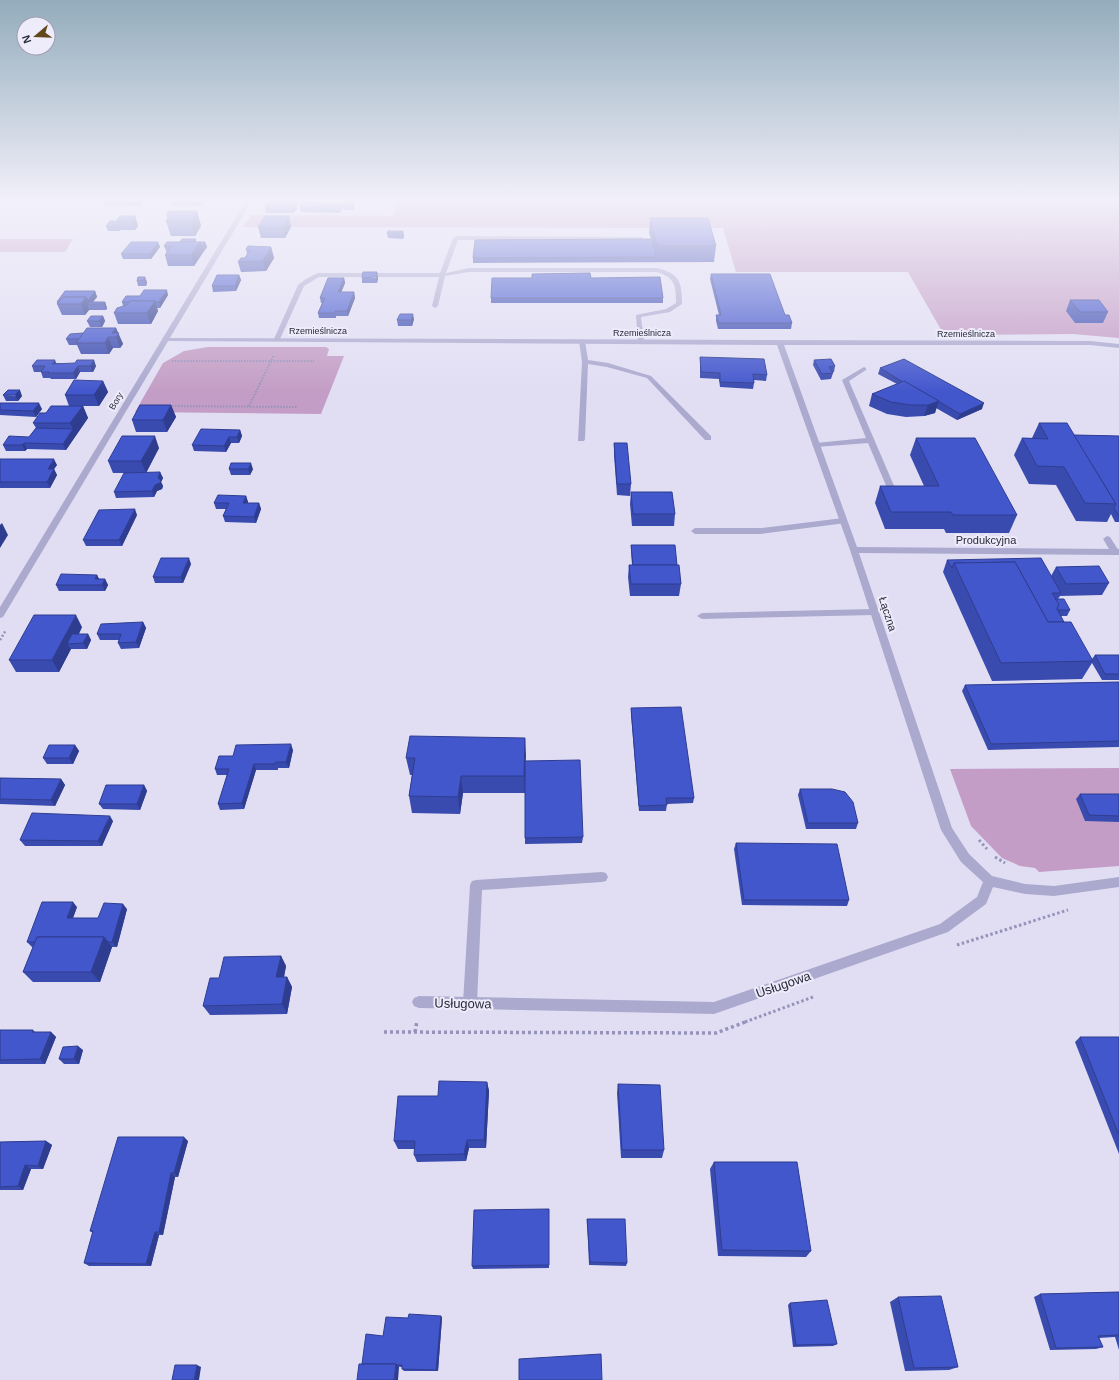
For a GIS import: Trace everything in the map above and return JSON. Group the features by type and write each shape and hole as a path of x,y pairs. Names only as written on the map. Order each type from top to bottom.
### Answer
{"street":[{"name":"Bory","path":"0,615 211,263"},
{"path":"435,306 442,274 446,263"},
{"path":"277,340 301,285 318,275 442,274 470,270 657,270 670,274 679,288 679,304 668,311 638,316 641,342"},
{"name":"Rzemieślnicza","path":"165,339 780,343 1090,343 1119,346"},
{"path":"581,439 585,362 582,341"},
{"name":"Łączna","path":"780,343 854,550 947,830 964,858 989,882"},
{"path":"585,362 608,365 649,377 708,438"},
{"path":"864,369 845,380 894,495"},
{"path":"816,445 871,440"},
{"path":"695,531 761,531 843,521"},
{"path":"1107,539 1117,552"},
{"name":"Produkcyjna","path":"854,550 1117,552"},
{"path":"702,616 874,612"},
{"path":"470,1003 476,884 602,877"},
{"path":"989,882 1025,889 1054,891 1119,882"},
{"name":"Usługowa","path":"419,1002 714,1008 944,928 982,900 989,882"}],"path":[{"path":"249,406 277,351"},
{"path":"171,361 314,361"},
{"path":"167,406 298,407"},
{"path":"0,640 8,627"},
{"path":"975,835 994,857 1011,866"},
{"path":"1054,891 1071,909"}],"shaded area":[{"path":"733,263 1119,263 1119,338 1073,334 944,335 908,272 736,272"},
{"path":"208,347 326,347 329,349 327,356 344,356 321,414 135,412 163,363 184,351"},
{"path":"1119,768 1119,866 1039,872 1035,868 1020,866 1002,858 971,826 950,769"}],"building":[{"path":"363,272 377,272 376,277 362,278"},
{"path":"590,273 591,278 660,277 663,298 491,298 492,278 532,278 532,274"},
{"path":"711,274 770,274 785,315 789,315 792,323 719,323 716,315 721,315"},
{"path":"217,275 239,275 235,286 212,286"},
{"path":"138,277 145,277 144,280 137,281"},
{"path":"328,278 344,278 338,292 354,292 347,311 318,313 325,298 320,298"},
{"path":"144,290 167,290 159,302 122,302 126,296 140,296"},
{"path":"65,291 95,291 88,301 86,297 63,297 59,302 57,302"},
{"path":"63,297 86,297 81,304 57,304"},
{"path":"1070,300 1099,300 1108,312 1080,312"},
{"path":"130,301 155,301 147,313 114,313 117,308 127,305"},
{"path":"89,302 105,302 104,304 87,304"},
{"path":"400,314 413,314 411,320 397,320"},
{"path":"91,316 103,316 99,321 87,321"},
{"path":"87,328 116,328 112,333 119,333 116,337 108,337 105,343 76,343"},
{"path":"83,333 79,339 66,339 70,334"},
{"path":"700,357 764,359 767,375 753,374 754,383 720,382 720,373 701,372"},
{"path":"831,359 835,366 829,367 833,373 822,374 814,360"},
{"path":"904,359 984,403 960,414 880,368"},
{"path":"37,360 55,360 52,364 75,363 77,360 94,360 90,366 78,366 73,373 48,373 49,372 41,372 45,366 32,366"},
{"path":"74,380 103,381 94,395 65,395"},
{"path":"904,381 939,401 928,405 910,405 891,402 872,394"},
{"path":"8,390 20,390 15,395 3,395"},
{"path":"0,403 39,403 33,411 0,410"},
{"path":"140,405 171,405 163,420 132,420"},
{"path":"51,406 83,406 70,423 33,423 40,413 46,413"},
{"path":"1039,423 1067,423 1116,504 1085,503 1064,467 1037,466 1022,438 1048,439"},
{"path":"36,428 73,429 63,444 24,443 22,445 3,445 9,436 29,437"},
{"path":"201,429 240,430 237,437 229,437 224,446 192,445"},
{"path":"1074,435 1119,436 1119,516 1114,508 1116,504"},
{"path":"122,436 155,436 141,461 108,461"},
{"path":"916,438 975,438 1017,515 953,515 951,512 891,512 880,486 939,486"},
{"path":"614,443 627,443 631,484 617,484"},
{"path":"0,459 54,459 48,469 54,469 47,482 0,482"},
{"path":"231,463 251,463 248,469 229,469"},
{"path":"160,472 158,478 161,480 160,483 155,485 152,491 114,492 124,473"},
{"path":"631,492 672,492 675,514 633,514"},
{"path":"218,495 246,496 243,503 259,503 254,517 223,516 229,503 214,503"},
{"path":"135,509 119,540 83,540 99,510"},
{"path":"631,545 675,545 677,565 633,565"},
{"path":"161,558 189,558 181,577 153,577"},
{"path":"1041,558 1061,593 1052,593 1059,604 1057,609 1064,622 1048,622 1015,562 954,563 952,568 947,560"},
{"path":"1015,562 1048,622 1071,622 1093,661 1001,663 954,563"},
{"path":"629,565 679,565 681,584 631,584"},
{"path":"1099,566 1109,583 1066,584 1056,567"},
{"path":"61,574 97,575 95,579 105,579 102,585 56,585"},
{"path":"1055,599 1064,599 1070,610 1058,610 1059,604"},
{"path":"34,615 76,615 52,660 9,660"},
{"path":"143,622 136,642 118,643 121,634 97,634 101,624"},
{"path":"72,634 88,634 83,643 67,644"},
{"path":"1095,655 1119,655 1119,674 1105,674"},
{"path":"1119,682 1119,741 991,744 965,685"},
{"path":"681,707 694,798 666,798 667,805 639,806 631,708"},
{"path":"410,736 525,738 524,776 461,776 458,797 409,796 415,758 406,758"},
{"path":"291,744 286,762 276,762 275,764 254,764 242,803 218,804 229,769 215,769 219,756 233,756 236,745"},
{"path":"49,745 75,745 69,758 43,758"},
{"path":"580,760 583,837 525,838 525,761"},
{"path":"0,778 61,779 51,800 0,799"},
{"path":"106,785 144,785 137,804 99,804"},
{"path":"800,789 832,789 845,792 853,802 858,823 808,823"},
{"path":"1080,794 1119,794 1119,816 1089,815"},
{"path":"32,813 110,816 98,841 20,840"},
{"path":"736,843 837,844 849,900 744,900"},
{"path":"42,902 73,902 67,918 98,918 104,903 123,904 112,942 108,942 104,937 37,937 35,942 27,942"},
{"path":"37,937 104,937 91,972 23,972"},
{"path":"281,956 276,977 287,977 282,1004 203,1006 210,978 219,978 224,957"},
{"path":"0,1030 33,1030 32,1032 51,1032 40,1059 0,1060"},
{"path":"1080,1037 1119,1037 1119,1135"},
{"path":"78,1046 74,1059 59,1059 63,1047"},
{"path":"439,1081 487,1082 484,1140 467,1140 464,1154 414,1155 415,1141 394,1141 398,1096 438,1096"},
{"path":"618,1084 660,1085 664,1150 622,1150"},
{"path":"118,1137 184,1137 174,1173 171,1173 159,1232 155,1232 146,1264 84,1263 93,1231 90,1231"},
{"path":"46,1141 38,1166 25,1165 18,1186 0,1187 0,1142"},
{"path":"714,1162 797,1162 811,1251 722,1250"},
{"path":"549,1209 549,1265 472,1266 474,1210"},
{"path":"587,1219 625,1219 627,1263 590,1262"},
{"path":"1119,1292 1119,1335 1098,1336 1103,1347 1056,1348 1040,1294"},
{"path":"941,1296 958,1367 914,1368 898,1297"},
{"path":"827,1300 837,1344 796,1345 790,1303"},
{"path":"409,1314 441,1316 436,1370 402,1369 402,1365 396,1364 362,1364 366,1334 383,1336 386,1317 408,1318"},
{"path":"601,1354 602,1380 519,1380 519,1359"},
{"path":"359,1364 396,1364 394,1380 357,1380"},
{"path":"175,1365 197,1365 194,1380 172,1380"}]}
